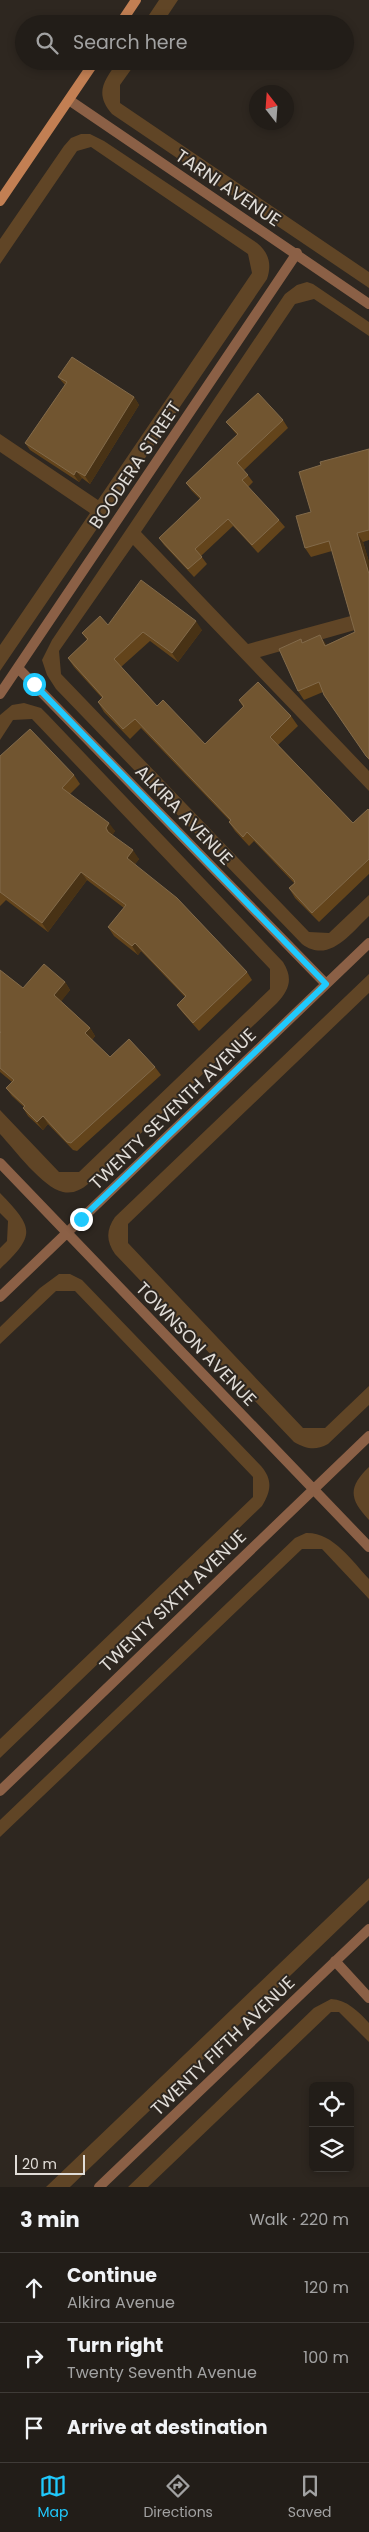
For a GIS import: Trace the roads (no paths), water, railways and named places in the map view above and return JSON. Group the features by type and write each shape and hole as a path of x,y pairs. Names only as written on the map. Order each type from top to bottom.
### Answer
{"street":[{"path":"126,15 136,0"},
{"path":"0,201 89,70"},
{"name":"TARNI AVENUE","path":"69,100 369,304"},
{"name":"BOODERA STREET","path":"0,694 296,253"},
{"name":"ALKIRA AVENUE","path":"18,668 326,984"},
{"name":"TWENTY SEVENTH AVENUE","path":"0,1297 369,943"},
{"name":"TOWNSON AVENUE","path":"0,1163 369,1547"},
{"name":"TWENTY SIXTH AVENUE","path":"0,1791 369,1436"},
{"name":"TWENTY FIFTH AVENUE","path":"99,2187 369,1928"},
{"path":"335,1961 369,1998"}]}
